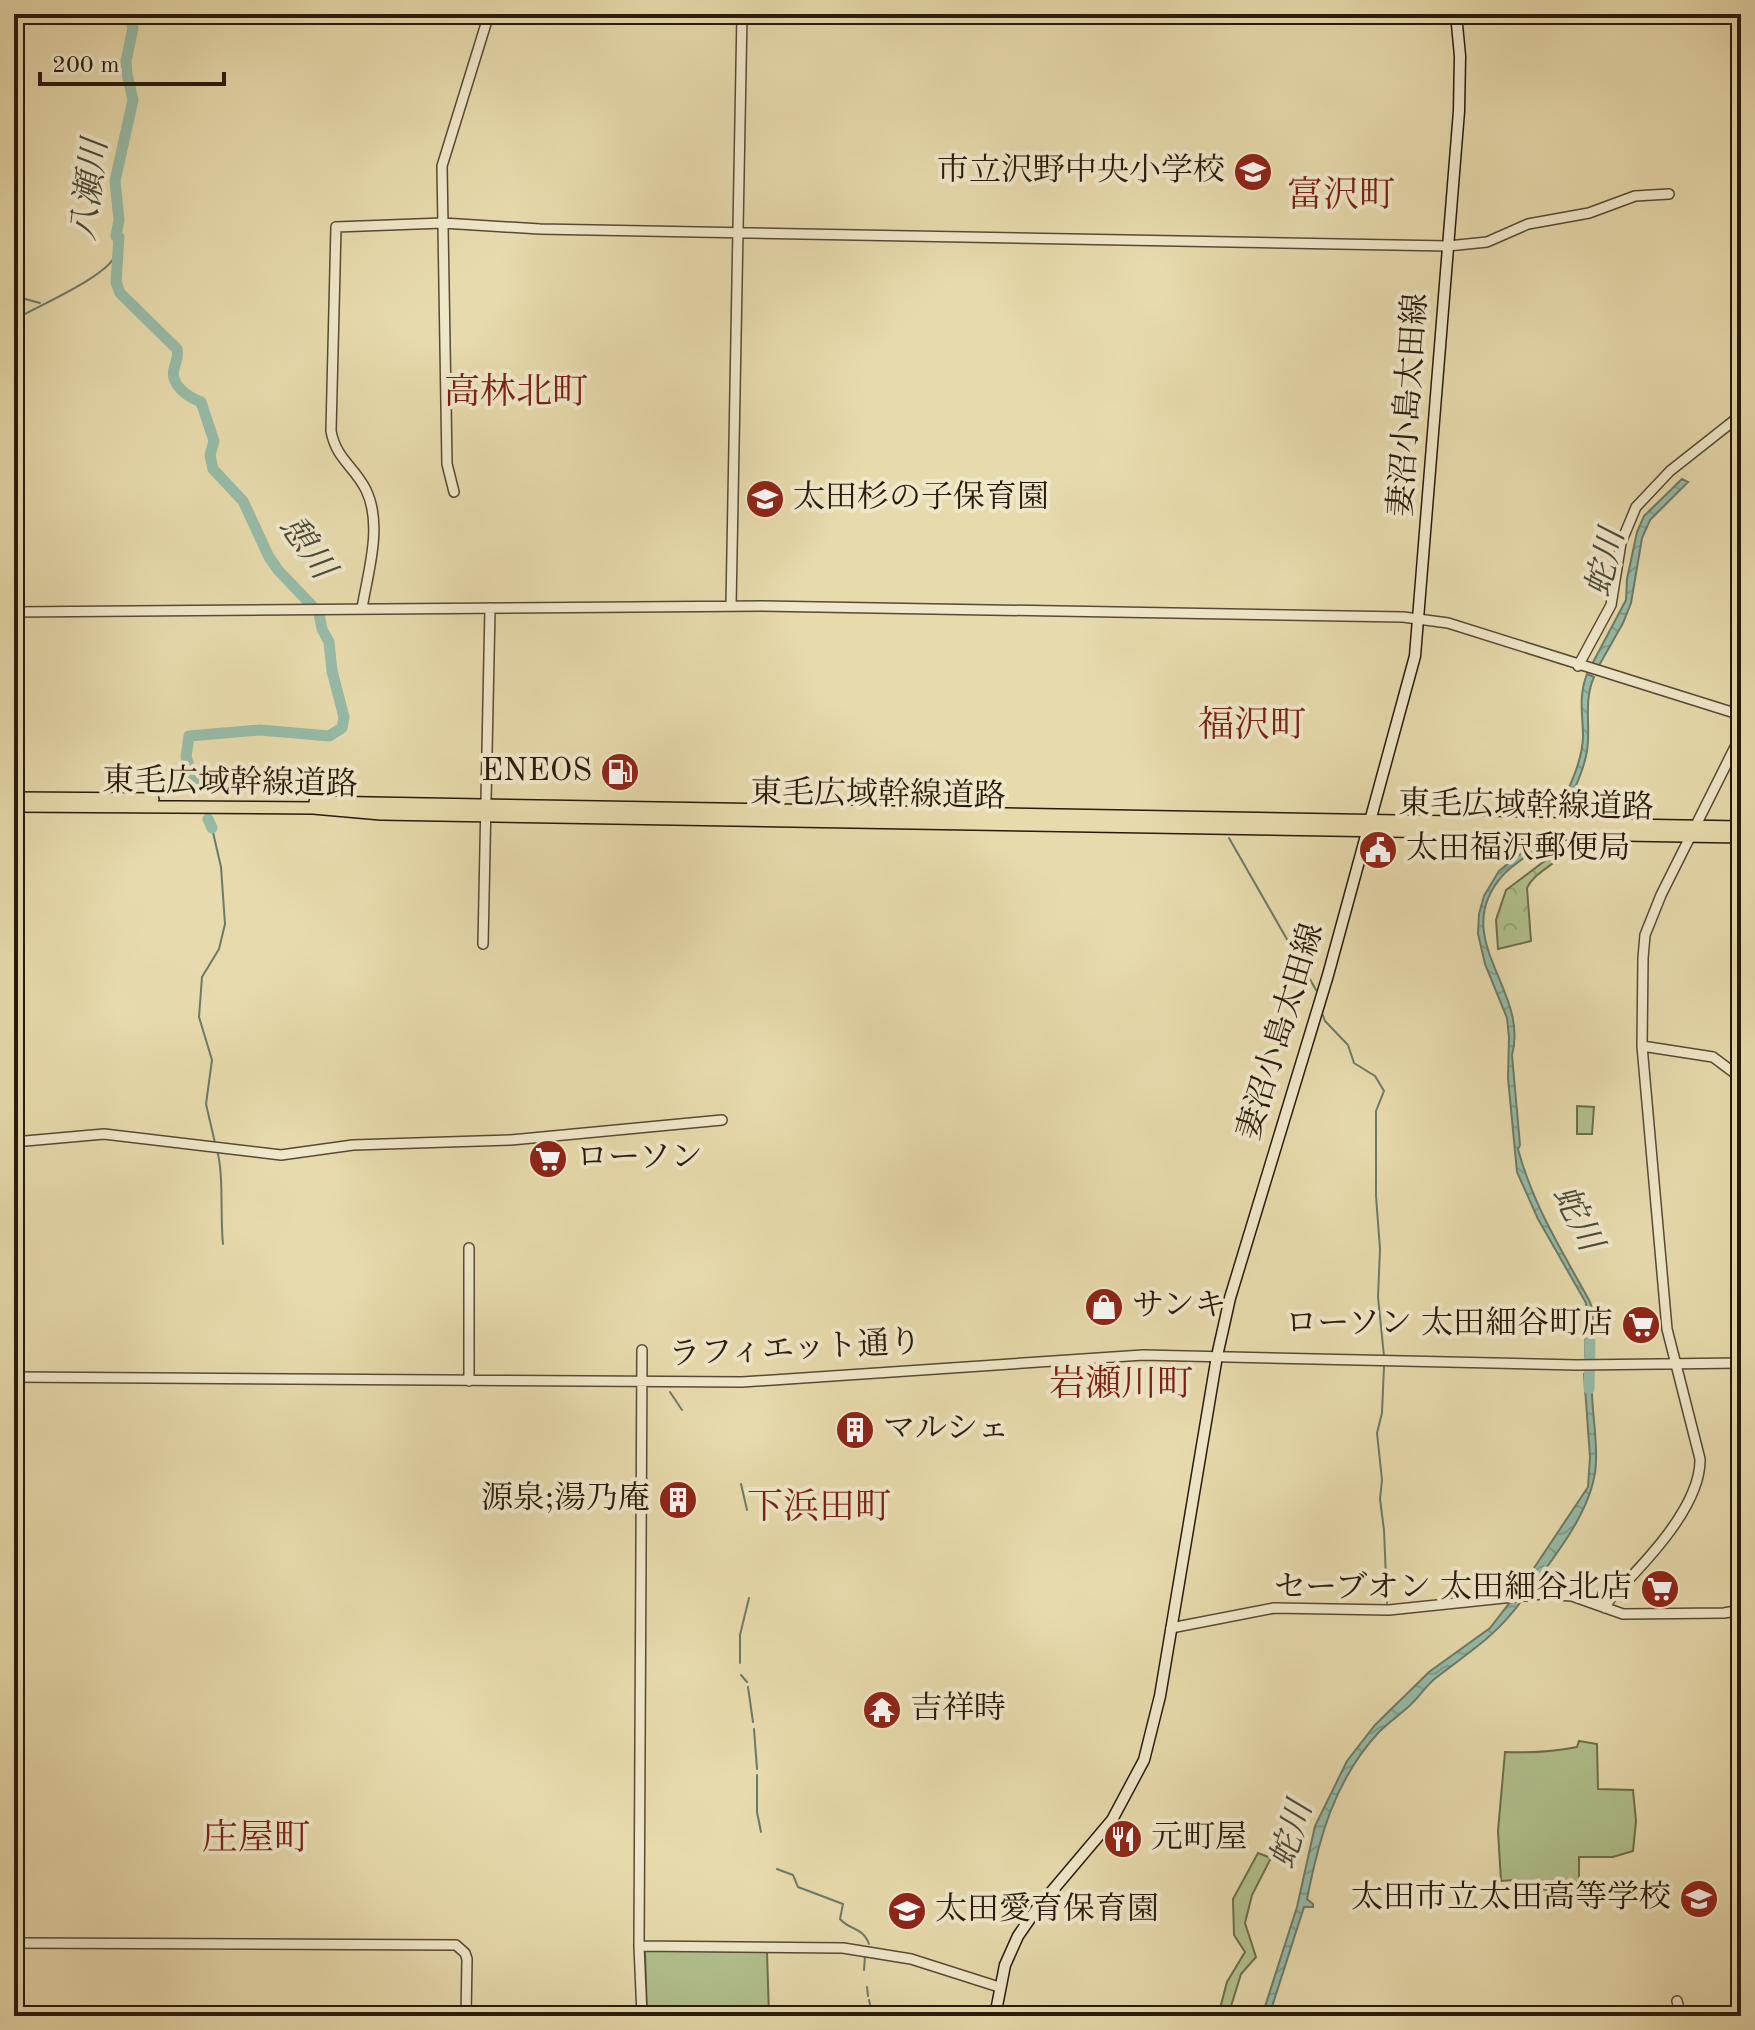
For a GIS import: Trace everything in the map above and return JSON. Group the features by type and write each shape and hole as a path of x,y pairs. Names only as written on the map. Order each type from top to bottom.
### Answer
{"highway":[{"name":"東毛広域幹線道路","path":"14,796 484,810 1369,826 1540,824 1566,830"},
{"name":"東毛広域幹線道路","path":"14,809 52,806 313,808 381,814 484,810"},
{"name":"東毛広域幹線道路","path":"1369,826 1530,834 1566,830 1691,831 1741,827"},
{"name":"東毛広域幹線道路","path":"1691,831 1741,837"}],"main road":[{"name":"妻沼小島太田線","path":"995,2016 999,1987 1011,1949 1023,1928 1106,1828 1140,1771 1157,1712 1217,1356 1230,1298 1328,975 1415,656 1459,99 1460,56 1456,14"}],"street":[{"path":"454,492 447,464 443,161 489,14"},
{"path":"731,606 742,14"},
{"path":"362,608 372,544 371,504 365,488 337,454 331,431 336,227 443,223 540,229 1448,246 1487,242 1528,224 1589,213 1635,196 1669,194"},
{"path":"1580,666 1611,605 1621,543 1636,507 1670,471 1741,415"},
{"path":"14,612 731,606 1419,618 1448,623 1741,715"},
{"path":"483,944 490,608"},
{"path":"1605,1608 1653,1552 1691,1496 1700,1474 1700,1459 1667,1329 1642,1046 1645,935 1691,831 1741,735"},
{"path":"1642,1046 1713,1057 1741,1078"},
{"path":"14,1142 104,1134 281,1155 353,1145 511,1140 722,1120"},
{"path":"469,1248 469,1381"},
{"path":"642,1350 639,1946 642,2016"},
{"name":"ラフィエット通り","path":"14,1377 642,1382 785,1380 1119,1356 1676,1365"},
{"path":"1676,1365 1741,1363"},
{"path":"1171,1628 1274,1608 1389,1610 1537,1594 1572,1596 1630,1614 1741,1610"},
{"path":"14,1943 456,1945 467,1959 466,2016"},
{"path":"639,1946 843,1948 911,1959 999,1987"},
{"path":"1677,2001 1681,2016"}],"green space":[{"path":"1566,845 1564,852 1527,888 1531,941 1498,949 1496,920 1506,890"},
{"path":"1577,1106 1594,1107 1592,1134 1577,1134"},
{"path":"1579,1741 1597,1744 1598,1789 1633,1790 1636,1821 1633,1851 1613,1857 1579,1857 1579,1881 1572,1885 1569,1900 1555,1892 1515,1883 1514,1880 1501,1881 1498,1831 1505,1752 1559,1750 1577,1747"},
{"path":"1258,1853 1271,1858 1252,1895 1245,1923 1256,1957 1241,1974 1228,2016 1218,2016 1227,1982 1245,1952 1234,1935 1233,1899"},
{"path":"645,1950 767,1952 769,2016 647,2016"}],"water":[{"path":"1682,479 1688,482 1650,520 1642,538 1631,603 1597,669 1591,666 1626,600 1637,532 1644,516"},
{"path":"1587,674 1594,677 1588,705 1585,760 1562,816 1556,816 1580,757 1582,698"},
{"path":"1536,841 1548,841 1503,875 1488,898 1483,921 1486,942 1510,1008 1514,1031 1512,1055 1518,1149 1539,1208 1593,1310 1593,1356 1585,1356 1586,1303 1538,1219 1517,1172 1508,1078 1507,1018 1485,964 1478,934 1484,896 1499,871"},
{"path":"1584,1374 1592,1374 1596,1449 1589,1495 1572,1530 1529,1591 1518,1592 1588,1487 1590,1457"},
{"path":"1523,1599 1493,1633 1433,1680 1379,1732 1351,1769 1323,1832 1307,1899 1313,1907 1304,1907 1269,2016 1262,2016 1297,1907 1315,1826 1347,1761 1375,1725 1429,1672 1490,1628 1511,1601"}],"waterway":[{"name":"憩川","path":"128,14 133,28 126,61 133,100 115,181 119,220 116,282 120,293 177,349 173,375 186,394 201,402 214,441 210,455 213,469 243,501 278,570 319,613 329,642 332,671 344,717 342,728 329,736 260,730 189,736 186,757 198,789"},
{"name":"八瀬川","path":"14,320 100,272 115,255 116,236"},
{"path":"14,296 40,303"},
{"name":"憩川","path":"208,819 212,828"},
{"name":"憩川","path":"212,828 221,867 225,924 219,949 202,977 199,1017 212,1060 206,1104 215,1143"},
{"path":"1229,838 1316,990"},
{"path":"1327,996 1322,1013 1325,1021 1348,1045 1354,1063 1375,1076 1384,1091 1376,1111 1376,1196 1380,1249 1378,1297 1384,1356"},
{"name":"憩川","path":"217,1150 223,1244"},
{"name":"蛇川","path":"1589,1389 1590,1342"},
{"path":"1384,1366 1382,1413 1377,1433 1387,1603"},
{"path":"670,1392 682,1410"},
{"path":"741,1484 747,1510"},
{"path":"740,1663 740,1635 749,1598"},
{"path":"741,1675 747,1682"},
{"path":"748,1687 753,1722"},
{"path":"754,1729 757,1769"},
{"path":"757,1775 757,1812 761,1832"},
{"path":"777,1869 793,1875 798,1887 843,1904 840,1919 863,1934 869,1944"},
{"path":"864,1970 865,1956"},
{"path":"867,1987 868,1996"},
{"path":"869,2000 873,2016"}],"place":[{"name":"市立沢野中央小学校","path":"1253,172"},
{"name":"太田杉の子保育園","path":"765,499"},
{"name":"ENEOS","path":"620,772"},
{"name":"太田福沢郵便局","path":"1378,850"},
{"name":"ローソン","path":"548,1159"},
{"name":"サンキ","path":"1104,1307"},
{"name":"ローソン 太田細谷町店","path":"1641,1325"},
{"name":"マルシェ","path":"855,1430"},
{"name":"源泉;湯乃庵","path":"678,1500"},
{"name":"セーブオン 太田細谷北店","path":"1660,1589"},
{"name":"吉祥時","path":"882,1710"},
{"name":"元町屋","path":"1123,1839"},
{"name":"太田市立太田高等学校","path":"1699,1899"},
{"name":"太田愛育保育園","path":"907,1911"}],"district":[{"name":"富沢町","path":"1341,197"},
{"name":"高林北町","path":"516,394"},
{"name":"福沢町","path":"1252,727"},
{"name":"岩瀬川町","path":"1121,1386"},
{"name":"下浜田町","path":"819,1509"},
{"name":"庄屋町","path":"256,1840"}]}
